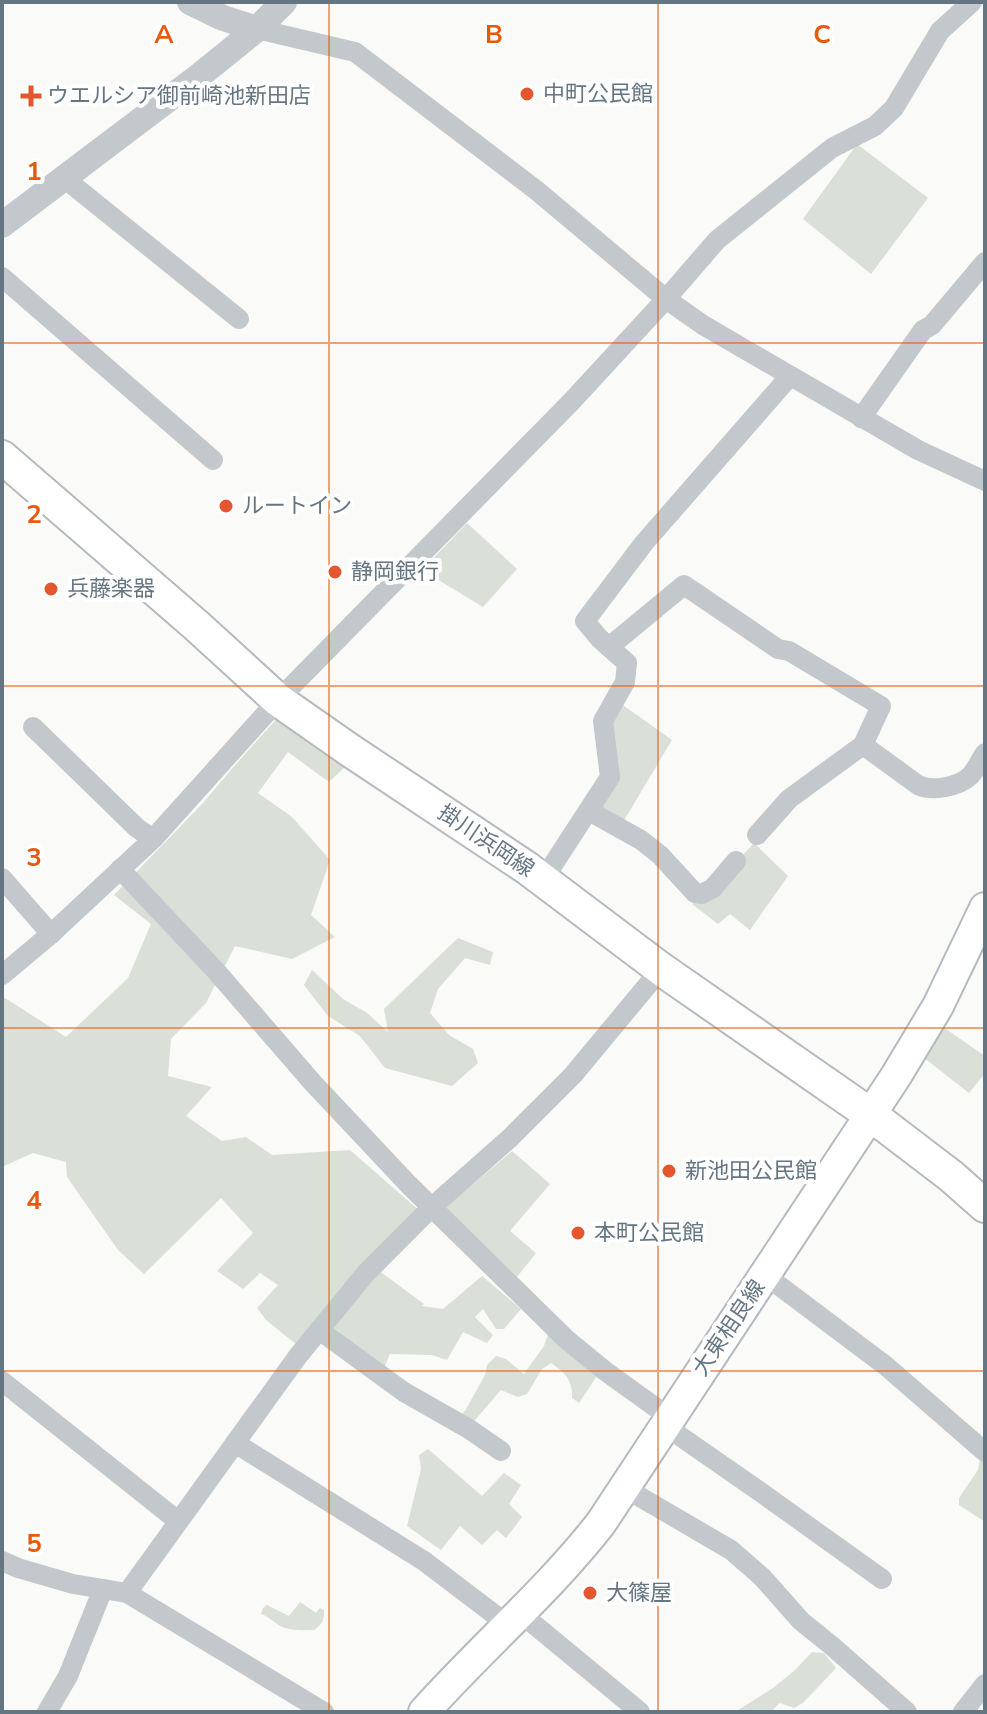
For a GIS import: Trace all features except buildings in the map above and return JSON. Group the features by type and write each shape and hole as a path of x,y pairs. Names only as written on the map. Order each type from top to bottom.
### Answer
{"main road":[{"name":"掛川浜岡線","path":"2,457 278,700 543,880 661,969 871,1115 985,1206"},
{"name":"大東相良線","path":"424,1712 458,1673 579,1551 601,1523 871,1115 938,1006 981,928"}],"street":[{"path":"190,2 223,18 257,29 355,52 536,190 666,299 703,325 918,450 985,481"},
{"path":"2,225 199,76 257,29 284,2"},
{"path":"2,975 153,839 278,700 571,402 717,240 832,148 875,126 894,108 940,31 972,2"},
{"path":"64,178 239,319"},
{"path":"861,418 923,330 932,325 985,262"},
{"path":"2,277 213,460"},
{"path":"543,880 610,777 603,721 625,682 627,663 585,621 644,543 790,376"},
{"path":"609,647 684,585 778,649 789,651 881,706 863,745 789,799 757,835"},
{"path":"33,727 137,828 153,839"},
{"path":"863,745 927,789 942,789 969,777 985,753"},
{"path":"589,811 641,840 660,855 695,893 702,894 713,888 736,861"},
{"path":"120,869 216,971 313,1083 432,1207 566,1339 759,1491 882,1579"},
{"path":"2,878 51,934"},
{"path":"127,1593 298,1356 366,1273 573,1075 661,969"},
{"path":"765,1275 886,1366 985,1452"},
{"path":"319,1330 404,1392 501,1451"},
{"path":"2,1381 178,1521"},
{"path":"235,1443 513,1618 640,1712"},
{"path":"623,1487 731,1550 762,1577 801,1621 907,1712"},
{"path":"2,1561 73,1584 127,1593 324,1712"},
{"path":"47,1712 68,1676 103,1589"},
{"path":"963,1712 985,1684"}],"shaded area":[{"path":"857,144 928,198 871,274 803,219"},
{"path":"467,523 517,569 483,607 422,570"},
{"path":"620,703 672,740 623,822 592,807 614,770 609,727"},
{"path":"279,716 348,764 329,782 288,752 258,793 292,817 330,860 311,915 335,937 292,959 235,946 206,1003 171,1039 168,1076 212,1087 186,1116 222,1141 246,1137 272,1155 350,1150 421,1212 302,1349 266,1320 257,1308 278,1285 260,1273 243,1289 217,1271 253,1233 221,1198 144,1274 118,1250 67,1177 66,1162 33,1153 2,1167 2,998 66,1037 128,978 151,924 114,895 203,803"},
{"path":"754,843 788,876 750,930 730,914 718,924 692,904 714,886"},
{"path":"458,938 493,952 490,965 465,958 438,989 430,1013 449,1035 473,1049 478,1063 452,1086 385,1068 360,1036 328,1016 304,985 312,970 343,999 367,1013 388,1032 384,1009"},
{"path":"943,1027 985,1056 985,1073 969,1093 923,1057"},
{"path":"512,1151 550,1184 510,1231 536,1253 517,1277 445,1208"},
{"path":"378,1270 424,1304 422,1306 443,1309 482,1276 521,1309 504,1329 496,1329 483,1309 475,1317 493,1335 487,1343 463,1332 447,1360 432,1355 390,1354 383,1370 322,1329"},
{"path":"548,1334 596,1377 579,1403 572,1398 567,1378 551,1363 542,1369 527,1394 518,1397 501,1390 469,1427 387,1372 461,1415 485,1375 487,1365 496,1356 506,1359 524,1374 544,1346"},
{"path":"985,1440 985,1522 959,1505 959,1498 978,1470"},
{"path":"428,1449 482,1496 504,1473 521,1485 509,1504 522,1517 506,1538 497,1530 482,1545 460,1526 441,1550 407,1526 421,1469 419,1455"},
{"path":"300,1602 316,1613 320,1608 324,1610 322,1622 314,1630 285,1628 261,1614 267,1605 289,1616"},
{"path":"812,1652 824,1653 836,1668 803,1703 794,1708 780,1703 770,1712 735,1712 773,1688"}],"place":[{"name":"中町公民館","path":"527,94"},
{"name":"ウエルシア御前崎池新田店","path":"31,96"},
{"name":"ルートイン","path":"226,506"},
{"name":"静岡銀行","path":"335,572"},
{"name":"兵藤楽器","path":"51,589"},
{"name":"新池田公民館","path":"669,1171"},
{"name":"本町公民館","path":"578,1233"},
{"name":"大篠屋","path":"590,1593"}]}
